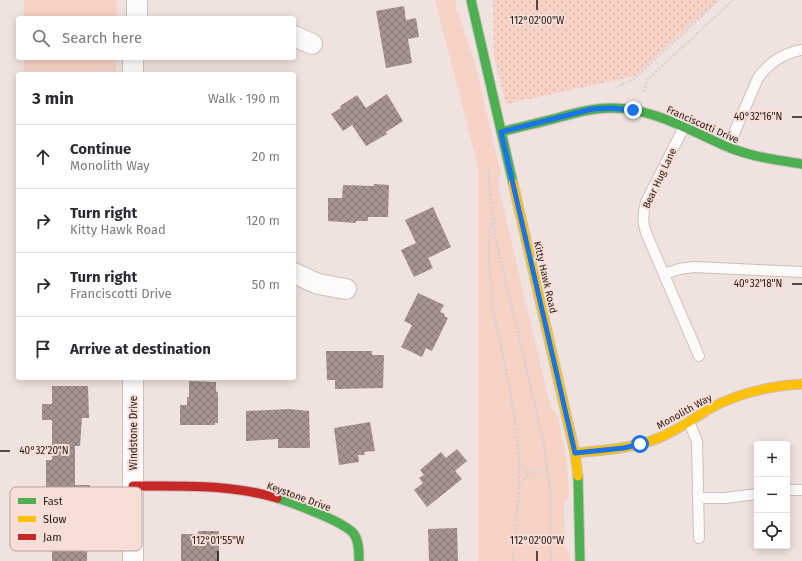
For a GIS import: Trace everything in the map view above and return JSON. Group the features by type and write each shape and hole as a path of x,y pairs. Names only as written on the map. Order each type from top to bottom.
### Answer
{"street":[{"path":"137,16 138,0"},
{"name":"Kitty Hawk Road","path":"472,0 578,468 580,561"},
{"path":"296,37 312,44"},
{"path":"133,60 133,72"},
{"name":"Franciscotti Drive","path":"501,132 592,109 612,108 633,110 668,119 684,128 728,147 766,159 802,164"},
{"path":"296,274 318,284 346,289"},
{"name":"Windstone Drive","path":"133,380 133,486"},
{"name":"Monolith Way","path":"575,453 624,448 640,444 656,439 673,431 722,402 753,390 772,386 802,384"},
{"name":"Keystone Drive","path":"133,486 235,488 276,498 320,514 345,527 354,535 358,548 359,561"}],"lane":[{"path":"728,147 758,78 774,61 785,55 802,50"},
{"name":"Bear Hug Lane","path":"684,128 643,209 642,218 644,227 699,356"},
{"path":"664,274 679,269 694,267 802,272"},
{"path":"689,422 697,441 699,538"},
{"path":"790,490 802,490"},
{"path":"698,498 725,498 754,494"}],"path":[{"path":"614,88 634,79 719,0"},
{"path":"644,92 647,80 733,0"},
{"path":"488,167 495,236 543,439 550,490 551,561"},
{"path":"492,216 488,240 494,312 516,426 519,464 519,486 513,561"},
{"path":"519,464 531,473"},
{"path":"519,486 526,475 531,473 548,472"}],"shaded area":[{"path":"24,0 117,0 117,16 24,16"},
{"path":"435,0 455,0 474,60 501,173 498,185 551,409 558,417 567,463 569,495 564,504 565,546 570,555 570,561 478,561 478,167"},
{"path":"493,0 718,0 635,76 506,104 494,57"},
{"path":"24,60 116,60 116,71 24,71"}],"building":[{"path":"404,6 406,20 416,18 419,37 408,39 412,63 386,68 376,11"},
{"path":"387,94 403,121 386,132 387,134 366,146 352,125 343,131 331,114 357,95 366,108"},
{"path":"374,184 389,185 388,217 368,217 368,221 356,221 356,223 328,221 328,198 342,198 343,185 374,186"},
{"path":"433,207 451,247 428,258 433,268 414,277 401,250 416,243 405,220"},
{"path":"418,293 444,305 440,312 445,314 444,316 448,318 432,351 426,348 422,357 401,347 412,325 404,321"},
{"path":"326,351 372,351 372,355 384,355 383,388 335,389 335,380 327,380"},
{"path":"189,381 216,382 216,391 218,393 218,423 215,423 215,425 180,425 180,405 187,405 187,397 189,397"},
{"path":"52,386 88,386 89,418 82,418 80,446 75,446 75,485 90,485 90,487 46,487 46,460 52,460 52,420 42,420 42,404 52,404"},
{"path":"289,409 309,411 310,448 278,448 278,439 246,441 246,411"},
{"path":"370,422 375,451 364,452 365,455 358,455 359,462 339,465 334,428"},
{"path":"457,449 467,461 455,471 462,479 427,507 414,490 423,483 419,478 424,475 420,470 441,452 446,458"},
{"path":"457,528 458,561 429,561 428,529"},
{"path":"198,531 219,531 219,561 181,561 181,534 198,534"},
{"path":"52,551 87,551 87,561 52,561"}],"traffic: fast":[{"path":"471,0 513,183"},
{"path":"501,132 590,110 604,108 627,109 657,116 728,147 746,153 765,158 802,164"},
{"path":"578,476 580,561"},
{"path":"277,498 318,513 349,529 357,540 359,561"}],"traffic: slow":[{"path":"513,183 575,453 578,476"},
{"path":"575,453 616,449 656,439 683,426 720,403 754,391 778,386 802,384"}],"traffic: jam":[{"path":"133,486 188,486 224,488 259,493 277,498"}],"route":[{"path":"633,110 612,108 592,109 501,132 575,453 624,448 640,444"}]}
